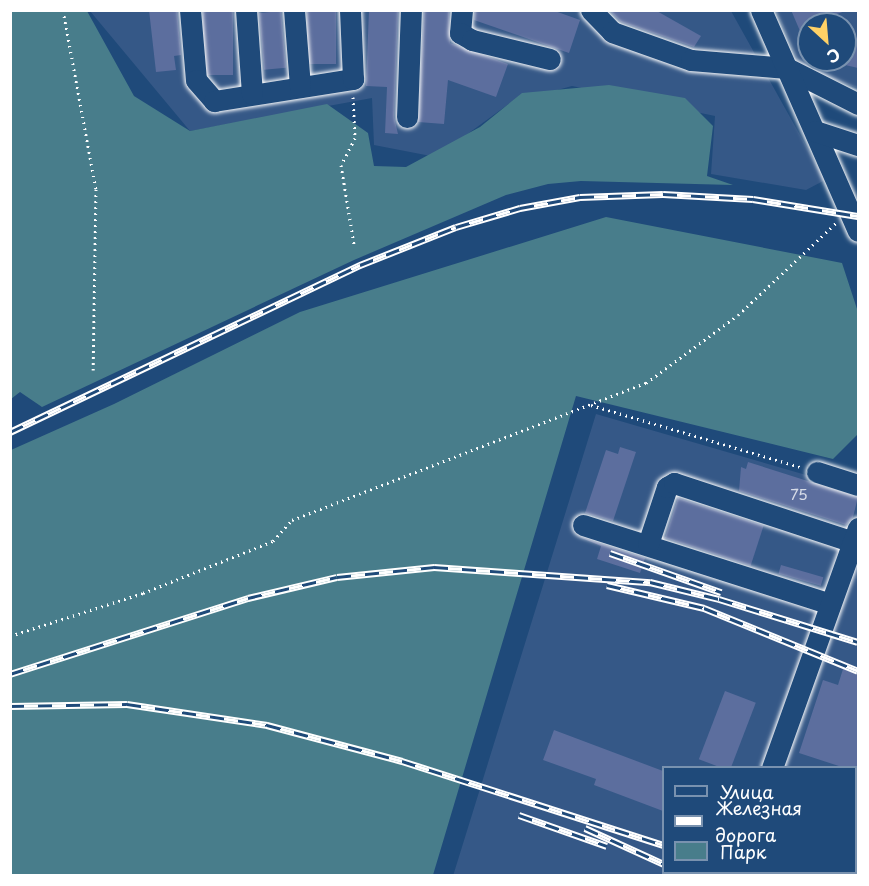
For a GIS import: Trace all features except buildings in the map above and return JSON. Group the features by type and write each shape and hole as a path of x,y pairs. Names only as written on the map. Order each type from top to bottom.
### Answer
{"street":[{"path":"190,10 196,80 201,90 214,101 352,79 350,10"},
{"path":"246,10 252,94"},
{"path":"294,10 300,87"},
{"path":"407,117 411,10"},
{"path":"462,10 460,33 472,40 550,59"},
{"path":"591,10 612,32 691,60 787,68 858,104"},
{"path":"761,10 856,225"},
{"path":"815,131 858,145"},
{"path":"817,472 858,485"},
{"path":"648,544 667,487 674,483 856,536 773,766"},
{"path":"583,525 830,604"}],"path":[{"path":"63,10 96,189 93,370"},
{"path":"352,79 355,138 341,165 354,244"},
{"path":"10,636 143,593 273,541 292,520 646,382 738,315 831,225 856,225"},
{"path":"589,405 817,472"}],"shaded area":[{"path":"90,11 731,11 825,180 806,190 711,174 715,116 572,86 510,103 436,157 374,145 372,98 190,131"},
{"path":"776,11 858,11 858,88 812,72 857,72 857,12 797,12 797,59"},
{"path":"596,414 851,488 858,495 858,875 453,876"}],"green space":[{"path":"11,10 87,11 134,96 190,131 327,104 368,133 374,166 406,167 480,127 522,93 609,85 685,98 713,126 707,176 733,185 581,181 548,184 506,195 354,260 42,407 20,392 11,399"},
{"path":"606,217 842,263 858,312 858,434 833,459 576,396 433,875 11,875 11,450 114,404 300,312"}],"railway":[{"path":"10,432 360,265 456,227 520,208 580,197 663,194 753,199 858,216"},
{"path":"610,553 721,592"},
{"path":"10,674 248,598 337,577 434,567 650,582 719,599 858,642"},
{"path":"607,585 704,608 858,671"},
{"path":"10,706 127,704 267,725 402,761 662,844"},
{"path":"519,815 607,846"},
{"path":"585,828 662,863"},
{"path":"680,874 684,876"},
{"path":"757,874 762,876"}]}
